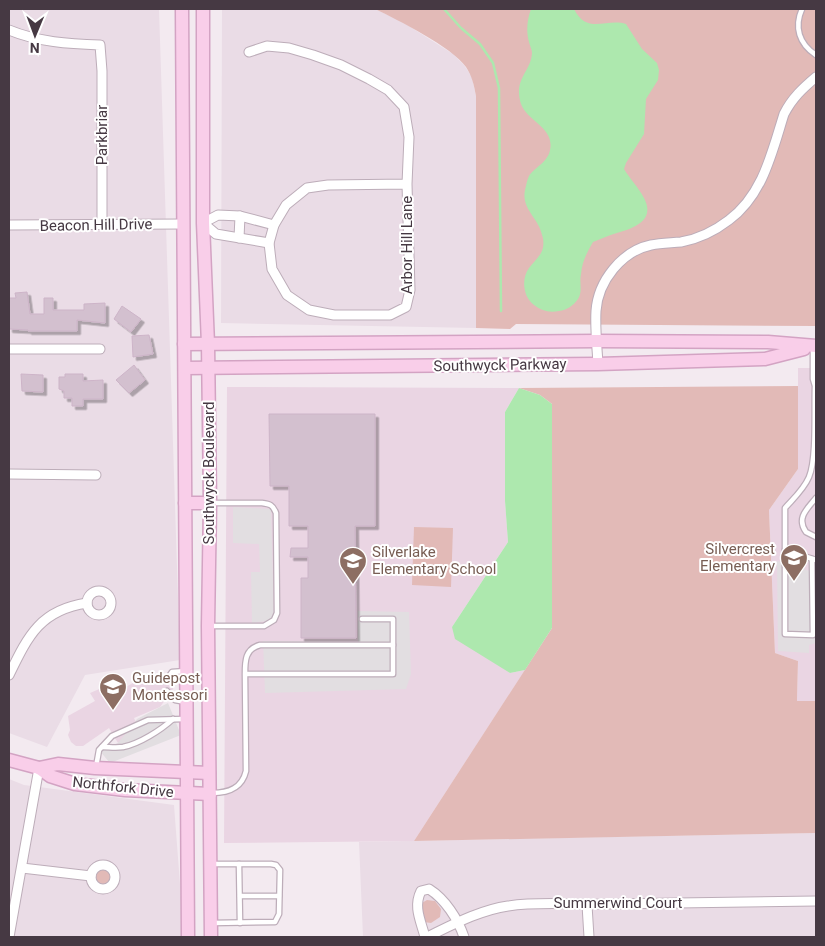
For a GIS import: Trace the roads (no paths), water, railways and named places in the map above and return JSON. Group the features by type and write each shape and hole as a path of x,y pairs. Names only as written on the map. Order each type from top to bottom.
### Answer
{"street":[{"name":"Southwyck Boulevard","path":"182,9 188,937"},
{"name":"Southwyck Boulevard","path":"202,9 203,223 208,344 210,503 208,626 211,937"},
{"name":"Parkbriar","path":"9,30 37,39 55,42 100,45 102,71 102,225"},
{"name":"Arbor Hill Lane","path":"249,52 267,46 289,48 341,65 388,90 404,107 409,137 407,184 410,290 406,307 390,315 334,315 309,310 287,295 272,269 269,243"},
{"path":"598,364 596,310 599,295 614,268 637,249 684,241 716,229 730,219 753,196 760,183 784,114 793,98 816,77"},
{"path":"203,223 216,234 269,243 274,225 286,205 307,188 328,185 407,184"},
{"path":"183,224 203,223 218,216 240,216 274,225"},
{"path":"239,238 240,216"},
{"name":"Beacon Hill Drive","path":"9,225 183,224"},
{"name":"Southwyck Parkway","path":"184,344 597,341 768,342 815,346"},
{"path":"403,343 403,367"},
{"name":"Southwyck Parkway","path":"185,368 598,364 765,359 815,346"},
{"path":"9,350 100,349"},
{"path":"9,474 96,475"},
{"path":"185,503 210,503"},
{"path":"9,675 30,635 41,623 54,613 70,606 87,603"},
{"path":"187,626 208,626"},
{"name":"Northfork Drive","path":"9,760 39,768 50,776 75,784 126,790 210,794"},
{"name":"Northfork Drive","path":"39,768 58,764 96,768 209,773"},
{"path":"9,937 39,768"},
{"path":"22,868 91,876"},
{"path":"426,937 417,910 416,900 421,891 429,889 438,894 458,922 464,937"},
{"name":"Summerwind Court","path":"426,937 458,922 506,906 540,902 587,904 816,901"},
{"path":"587,904 590,937"}],"lane":[{"path":"802,9 798,21 798,36 804,46 816,54"},
{"path":"785,550 814,559 813,635 785,634 785,550 786,508 804,488 810,475 813,461 816,388 813,378 815,346"},
{"path":"816,498 802,516 801,522 806,532 816,537"},
{"path":"208,626 264,626 274,620 277,613 276,513 274,507 270,504 262,503 210,503"},
{"path":"245,674 393,674 393,619 362,619"},
{"path":"210,794 223,793 236,787 244,780 246,771 246,656 253,647 260,645 393,645"},
{"path":"168,680 175,671 187,671"},
{"path":"167,691 175,700 187,703"},
{"path":"96,768 97,755 112,736 141,722 156,719 188,720"},
{"path":"102,747 128,745 163,729 173,719"},
{"path":"211,864 276,865 280,870 279,914 275,922 211,923"},
{"path":"239,864 240,923"},
{"path":"240,896 279,896"}],"waterway":[{"path":"444,9 461,28 480,44 493,63 499,88 501,311"}],"place":[{"name":"Silvercrest Elementary","path":"794,582"},
{"name":"Silverlake Elementary School","path":"353,585"},
{"name":"Guidepost Montessori","path":"113,711"}]}
